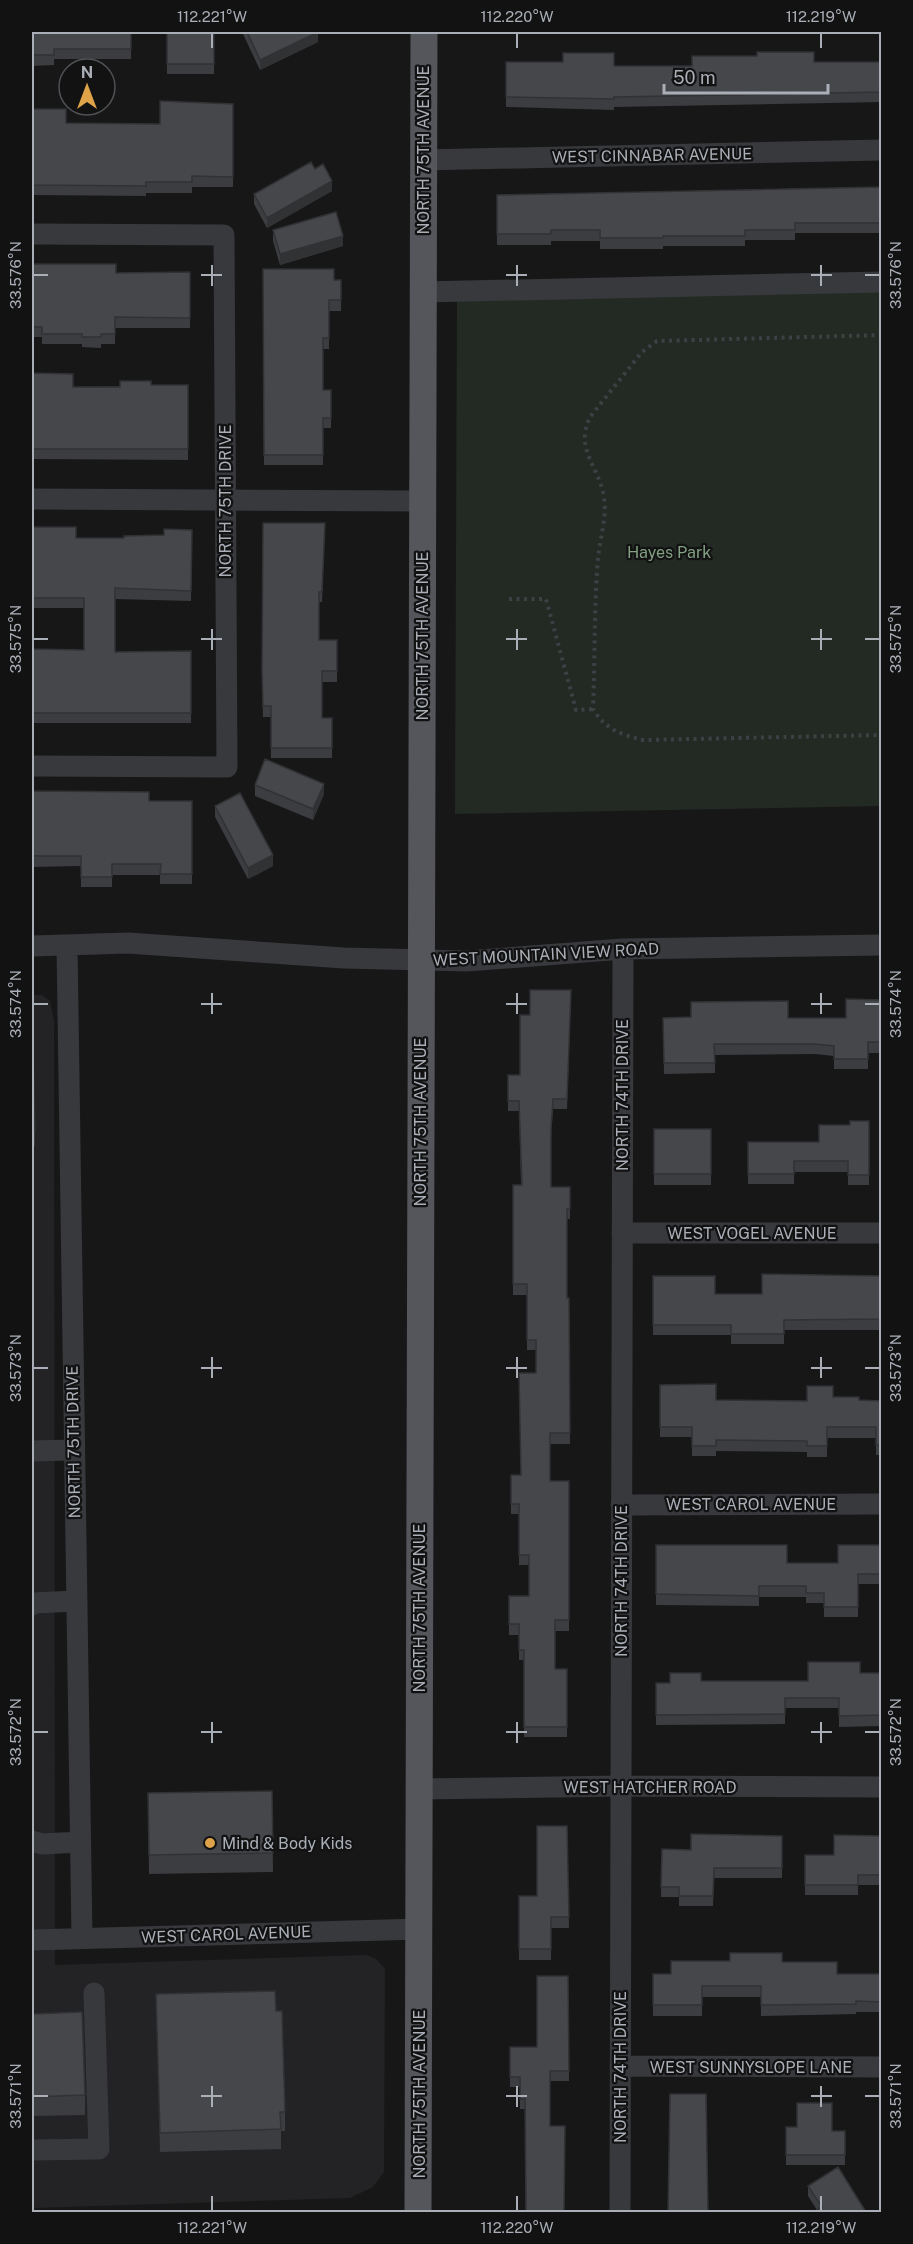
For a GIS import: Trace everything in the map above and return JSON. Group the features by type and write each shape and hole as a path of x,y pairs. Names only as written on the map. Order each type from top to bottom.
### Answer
{"main road":[{"name":"NORTH 75TH AVENUE","path":"418,2212 423,32"}],"street":[{"name":"WEST CINNABAR AVENUE","path":"423,160 882,150"},
{"name":"NORTH 75TH DRIVE","path":"32,234 224,235 227,767 32,766"},
{"path":"423,292 882,282"},
{"path":"32,499 423,501"},
{"name":"WEST MOUNTAIN VIEW ROAD","path":"32,946 128,943 344,958 467,961 623,949 882,945"},
{"name":"NORTH 75TH DRIVE","path":"68,946 73,1450 82,1938"},
{"name":"NORTH 74TH DRIVE","path":"620,2212 623,949"},
{"name":"WEST VOGEL AVENUE","path":"622,1233 882,1233"},
{"path":"32,1451 73,1450"},
{"name":"WEST CAROL AVENUE","path":"621,1505 882,1504"},
{"path":"32,1605 34,1603 76,1601"},
{"name":"WEST HATCHER ROAD","path":"418,1789 621,1786 882,1787"},
{"path":"32,1841 42,1844 80,1842"},
{"name":"WEST CAROL AVENUE","path":"32,1940 420,1929"},
{"path":"32,2150 99,2149 94,1993"},
{"name":"WEST SUNNYSLOPE LANE","path":"620,2066 882,2067"}],"path":[{"path":"882,335 657,341 642,352 590,417 584,429 583,441 604,497 605,514 598,560 593,709 601,722 618,734 643,740 882,735"},
{"path":"509,599 546,599 576,710 593,709"}],"shaded area":[{"path":"32,995 42,995 50,1001 54,1021 55,1965 367,1955 376,1959 385,1969 384,2172 373,2187 350,2198 32,2208"}],"green space":[{"name":"Hayes Park","path":"881,289 881,806 455,814 457,297"}],"building":[{"path":"32,32 131,32 131,49 54,49 54,55 32,55"},
{"path":"167,32 214,32 214,64 167,64"},
{"path":"247,32 318,32 260,60"},
{"path":"757,52 814,52 814,62 882,62 882,92 614,97 614,99 506,97 506,62 563,62 563,53 614,53 614,66 692,66 692,56 757,56"},
{"path":"160,101 233,104 233,177 192,176 192,182 146,182 146,186 32,185 32,109 57,109 57,117 66,117 66,123 160,124"},
{"path":"311,162 315,169 323,164 332,181 267,218 254,194"},
{"path":"882,187 882,223 795,223 795,230 745,230 745,236 600,238 600,230 551,230 551,234 497,234 497,195"},
{"path":"336,212 343,236 280,254 273,230"},
{"path":"32,264 116,264 116,273 190,272 190,318 115,317 115,334 101,334 101,337 82,337 82,334 42,334 42,327 32,327"},
{"path":"263,269 334,269 334,280 341,280 341,300 329,300 329,338 323,338 323,390 331,390 331,418 323,418 323,455 264,455"},
{"path":"32,373 73,374 73,387 120,387 120,381 151,381 151,385 188,385 188,449 32,449"},
{"path":"263,523 325,523 322,592 319,592 319,640 337,640 337,671 322,671 322,718 332,718 332,748 271,748 271,706 263,706"},
{"path":"32,527 76,527 76,538 124,538 124,536 164,535 164,529 192,530 191,591 115,588 115,652 191,651 191,713 32,713 32,649 84,650 84,598 32,598"},
{"path":"265,759 324,784 313,809 255,785"},
{"path":"32,791 149,792 149,801 192,801 192,874 160,874 161,864 112,864 112,877 81,877 81,856 32,856"},
{"path":"240,793 273,855 248,868 215,806"},
{"path":"530,990 571,990 567,1099 553,1099 551,1128 551,1187 570,1187 570,1209 567,1209 567,1298 569,1298 570,1433 550,1433 550,1481 569,1481 569,1620 555,1620 555,1669 567,1669 567,1727 524,1727 524,1650 519,1650 519,1624 509,1624 509,1596 529,1596 529,1555 519,1555 519,1504 511,1504 511,1475 521,1475 519,1373 536,1373 536,1340 527,1340 527,1284 513,1284 513,1185 522,1185 519,1101 508,1101 508,1075 520,1075 520,1015 530,1015"},
{"path":"846,999 882,1000 882,1042 868,1042 868,1059 834,1059 834,1046 815,1044 714,1044 715,1063 664,1063 663,1018 691,1017 691,1002 788,1001 788,1018 846,1018"},
{"path":"33,1052 35,1130 32,1130"},
{"path":"850,1121 869,1121 869,1175 848,1175 848,1161 794,1161 794,1174 748,1174 748,1142 819,1142 819,1125 850,1125"},
{"path":"654,1129 711,1129 711,1174 654,1174"},
{"path":"762,1274 882,1276 882,1319 784,1320 784,1334 731,1334 731,1325 653,1325 653,1276 715,1276 715,1294 762,1294"},
{"path":"716,1384 716,1400 807,1401 807,1386 833,1386 833,1397 859,1397 859,1400 882,1401 882,1445 876,1445 876,1427 827,1427 827,1446 807,1446 807,1441 716,1440 716,1446 692,1446 692,1427 660,1427 660,1385"},
{"path":"656,1545 787,1545 787,1563 838,1563 838,1545 882,1545 882,1574 858,1574 858,1607 824,1607 824,1593 806,1593 806,1586 759,1586 759,1596 656,1594"},
{"path":"808,1662 860,1662 860,1673 882,1673 882,1715 839,1716 839,1698 785,1698 785,1714 656,1715 656,1683 670,1683 670,1673 701,1673 701,1681 808,1681"},
{"name":"Mind & Body Kids","path":"272,1791 273,1853 149,1855 148,1793"},
{"path":"537,1826 567,1826 569,1917 551,1917 551,1949 519,1949 519,1896 537,1896"},
{"path":"691,1834 782,1836 782,1868 714,1868 713,1896 679,1896 679,1887 661,1887 662,1849 691,1850"},
{"path":"834,1835 882,1836 882,1875 858,1875 858,1885 805,1885 805,1855 834,1855"},
{"path":"730,1953 782,1953 782,1962 837,1962 837,1974 882,1974 882,2002 761,2005 761,1986 702,1986 702,2005 653,2005 653,1974 671,1974 671,1961 730,1961"},
{"path":"537,1976 568,1976 569,2071 550,2071 550,2126 565,2126 564,2212 526,2212 525,2099 520,2099 520,2077 510,2077 510,2047 537,2047"},
{"path":"275,1991 276,2011 282,2011 285,2112 280,2112 281,2129 160,2133 156,1994"},
{"path":"82,2012 85,2095 32,2097 32,2014"},
{"path":"670,2094 706,2094 708,2212 668,2212"},
{"path":"797,2103 832,2103 832,2131 845,2131 845,2155 786,2155 786,2127 797,2127"},
{"path":"838,2167 866,2212 813,2212 822,2207 808,2186"}],"place":[{"name":"Mind & Body Kids","path":"210,1843"}]}
